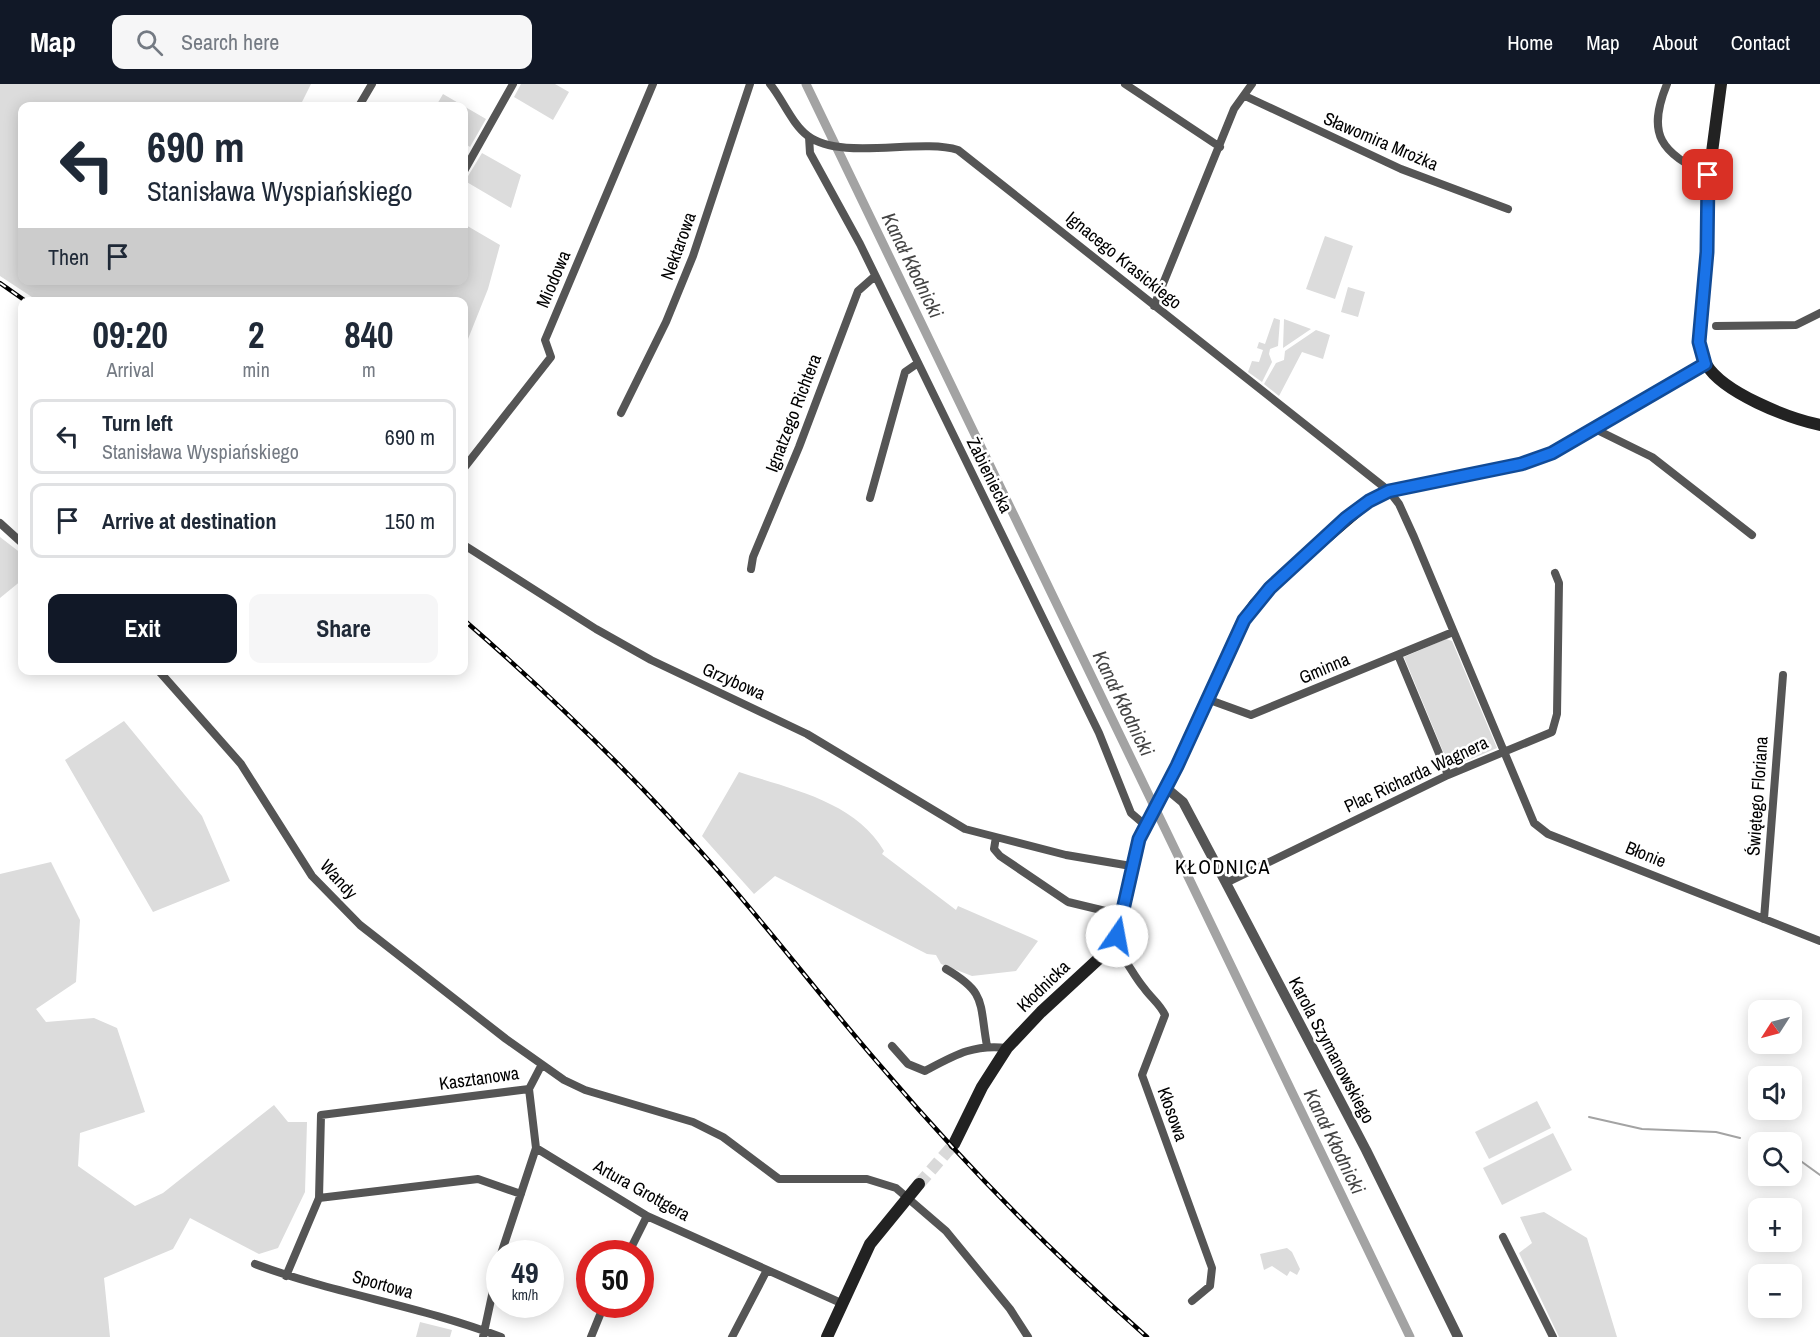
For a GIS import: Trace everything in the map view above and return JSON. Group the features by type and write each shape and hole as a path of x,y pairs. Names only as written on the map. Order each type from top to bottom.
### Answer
{"main road":[{"path":"1721,84 1708,175 1707,260 1699,342 1705,364 1729,386 1783,414 1820,425"},
{"name":"Kłodnicka","path":"954,1144 982,1087 1007,1048 1041,1012 1112,945 1117,936 1131,866 1147,822 1236,634 1255,604 1346,518 1369,501 1389,491 1521,464 1564,447 1705,364"},
{"path":"827,1337 870,1244 919,1184"}],"street":[{"path":"361,102 372,84"},
{"path":"468,164 513,84"},
{"name":"Miodowa","path":"468,463 551,357 545,340 653,84"},
{"name":"Nektarowa","path":"621,413 666,322 693,256 750,84"},
{"path":"770,84 809,137"},
{"path":"1125,84 1220,147"},
{"path":"1154,306 1234,109 1252,84"},
{"path":"1667,84 1657,125 1658,135 1670,150 1708,175"},
{"name":"Sławomira Mrożka","path":"1245,96 1401,169 1508,209"},
{"name":"Ignacego Krasickiego","path":"809,137 820,142 854,147 898,148 942,145 958,150 1389,491"},
{"name":"Żabieniecka","path":"809,137 810,153 875,276 1099,733 1131,813 1147,822"},
{"name":"Ignatzego Richtera","path":"751,569 753,557 799,447 858,291 875,276"},
{"path":"1716,326 1796,325 1820,313"},
{"path":"870,498 905,372 918,363"},
{"path":"1595,429 1652,457 1752,535"},
{"name":"Plac Richarda Wagnera","path":"1226,883 1504,751 1399,504 1389,491"},
{"path":"0,523 18,539"},
{"name":"Grzybowa","path":"468,548 596,629 651,660 807,734 965,829 1066,855 1131,866"},
{"path":"1504,751 1552,732 1557,714 1559,583 1555,573"},
{"name":"Gminna","path":"1207,699 1251,715 1453,632"},
{"path":"1398,655 1449,776"},
{"name":"Wandy","path":"162,675 241,764 312,876 334,900 360,925 541,1066"},
{"name":"Świętego Floriana","path":"1764,920 1783,675"},
{"name":"Błonie","path":"1504,751 1533,824 1548,834 1820,941"},
{"name":"Karola Szymanowskiego","path":"1165,787 1183,802 1366,1150 1458,1337"},
{"path":"996,837 994,849 1000,856 1068,902 1122,915"},
{"name":"Kłosowa","path":"1112,945 1122,954 1165,1015 1142,1075 1212,1268 1210,1286 1192,1301"},
{"path":"946,969 968,982 978,994 987,1046"},
{"path":"892,1046 908,1064 925,1071 956,1054 987,1046 1007,1048"},
{"name":"Kasztanowa","path":"286,1276 319,1198 321,1115 529,1089 541,1066 585,1090 693,1122 709,1129 779,1179 867,1179 896,1188 946,1232 1010,1309 1028,1337"},
{"path":"506,1240 536,1148 529,1089"},
{"name":"Artura Grottgera","path":"536,1148 647,1216 841,1303"},
{"path":"319,1198 478,1179 521,1194"},
{"path":"635,1240 647,1216"},
{"path":"1503,1237 1553,1337"},
{"name":"Sportowa","path":"255,1264 286,1276 483,1334 501,1337"},
{"path":"732,1337 767,1270"},
{"path":"483,1334 487,1318"},
{"path":"591,1337 599,1318"}],"shaded area":[{"path":"0,84 311,84 302,102 18,102 18,285 468,285 468,226 500,245 488,289 468,339 468,297 32,297 0,276"},
{"path":"521,84 555,84 569,92 553,120 514,97"},
{"path":"443,94 457,102 438,102"},
{"path":"468,108 486,119 470,147 468,146"},
{"path":"482,153 521,175 511,208 468,183 468,176"},
{"path":"1325,236 1353,246 1335,299 1306,289"},
{"path":"1348,287 1365,292 1358,317 1341,312"},
{"path":"1274,318 1280,320 1278,346 1270,349 1272,362 1262,382 1248,372 1252,361 1259,362 1263,350 1257,348 1259,342 1265,344"},
{"path":"1284,319 1311,329 1283,348"},
{"path":"1316,330 1330,335 1323,359 1302,352 1279,396 1264,384 1276,363 1284,360 1285,351"},
{"path":"0,537 18,551 18,583 0,598"},
{"path":"1446,639 1452,641 1497,748 1450,768 1404,657"},
{"path":"124,721 202,816 230,881 153,912 65,760"},
{"path":"739,772 800,791 839,809 872,834 884,851 882,854 956,910 958,906 1038,941 1016,971 972,976 941,964 936,955 927,954 775,876 754,894 702,836"},
{"path":"51,862 80,920 76,982 36,1009 46,1022 94,1018 117,1028 145,1112 80,1133 78,1166 135,1206 163,1193 274,1105 288,1122 307,1122 305,1192 278,1248 259,1254 190,1218 173,1249 104,1278 110,1337 0,1337 0,874"},
{"path":"1537,1101 1551,1128 1489,1159 1475,1132"},
{"path":"1553,1133 1572,1170 1502,1205 1483,1168"},
{"path":"1544,1212 1587,1238 1617,1337 1559,1337 1519,1253 1532,1243 1520,1217"},
{"path":"1287,1248 1292,1252 1300,1269 1297,1275 1290,1271 1287,1276 1272,1266 1264,1270 1260,1254"},
{"path":"420,1322 452,1330 450,1337 416,1337"}],"waterway":[{"name":"Kanał Kłodnicki","path":"806,84 1410,1337"},
{"path":"1589,1117 1642,1129 1716,1132 1740,1138"},
{"path":"1802,1162 1820,1175"}],"tunnel":[{"path":"919,1184 954,1144"}],"railway":[{"path":"0,283 20,297"},
{"path":"468,624 563,710 627,773 740,897 864,1046 947,1141 1045,1242 1147,1337"}],"district":[{"name":"KŁODNICA","path":"1223,866"}],"route":[{"path":"1117,936 1134,852 1148,819 1177,766 1236,634 1255,604 1284,574 1346,518 1369,501 1389,491 1521,464 1552,453 1705,364 1699,342 1707,252 1708,175"}]}
